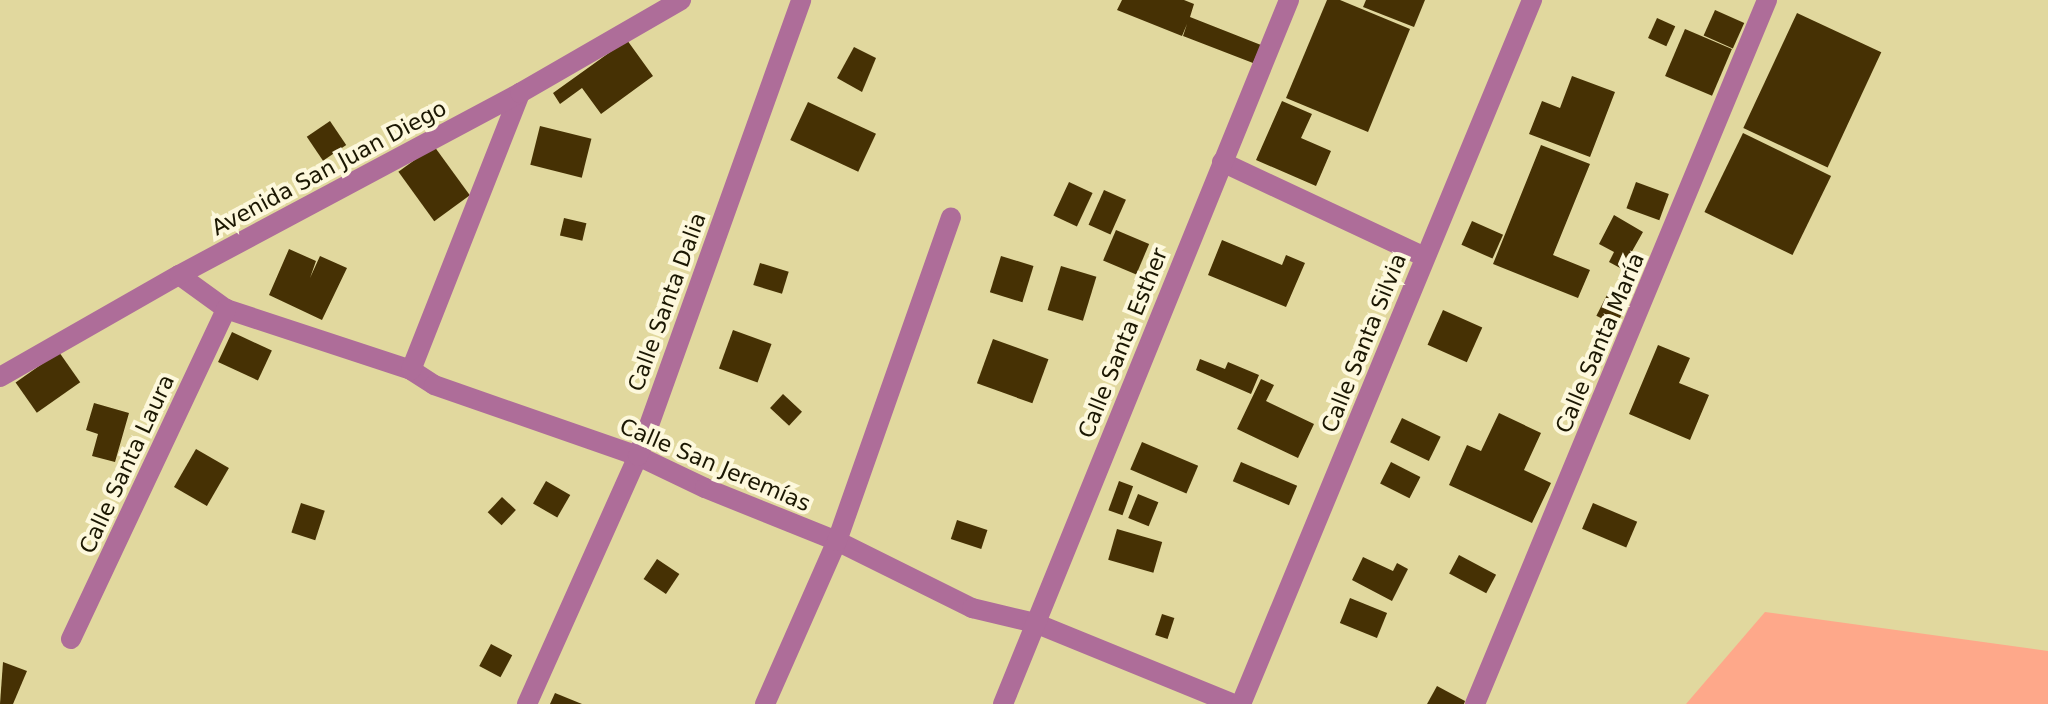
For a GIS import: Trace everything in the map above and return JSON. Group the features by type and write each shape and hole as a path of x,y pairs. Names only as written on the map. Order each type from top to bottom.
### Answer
{"street":[{"name":"Avenida San Juan Diego","path":"0,377 179,275 520,93 681,0"},
{"name":"Calle Santa Dalia","path":"527,704 638,456 801,0"},
{"name":"Calle Santa Esther","path":"1003,704 1289,0"},
{"name":"Calle Santa Silvia","path":"1241,704 1532,0"},
{"name":"Calle Santa María","path":"1475,704 1767,0"},
{"path":"411,370 520,93"},
{"path":"1222,162 1425,257"},
{"path":"765,704 837,541 951,217"},
{"name":"Calle San Jeremías","path":"179,275 226,309 411,370 434,385 638,456 705,488 837,541 972,608 1035,623 1233,704"},
{"name":"Calle Santa Laura","path":"71,639 226,309"}],"shaded area":[{"path":"1765,612 2048,651 2048,704 1686,704"}],"building":[{"path":"1122,0 1184,0 1194,4 1190,17 1261,45 1253,63 1183,36 1187,24 1182,36 1117,10"},
{"path":"1327,0 1340,0 1410,29 1368,132 1286,98"},
{"path":"1366,0 1425,0 1414,27 1363,7"},
{"path":"1715,10 1744,23 1733,49 1704,36"},
{"path":"1797,13 1881,52 1828,167 1743,128"},
{"path":"1657,18 1675,26 1666,46 1648,38"},
{"path":"1685,29 1732,49 1712,96 1665,76"},
{"path":"627,40 653,76 601,114 582,88 560,104 553,93"},
{"path":"854,47 876,58 862,92 837,78"},
{"path":"1572,76 1615,92 1590,157 1529,134 1542,101 1560,108"},
{"path":"1282,101 1312,114 1301,138 1331,151 1316,186 1256,160"},
{"path":"808,102 876,134 858,172 790,140"},
{"path":"330,121 346,145 323,161 307,137"},
{"path":"540,126 591,139 582,178 530,165"},
{"path":"1743,133 1831,176 1793,255 1704,212"},
{"path":"1541,145 1590,164 1553,255 1590,270 1578,298 1493,264"},
{"path":"434,146 470,195 434,221 398,172"},
{"path":"1069,182 1093,193 1077,227 1053,216"},
{"path":"1636,182 1669,194 1659,220 1626,208"},
{"path":"1104,190 1126,200 1110,234 1089,225"},
{"path":"1614,215 1643,232 1622,269 1609,262 1614,252 1599,244"},
{"path":"564,218 586,223 582,241 560,236"},
{"path":"1472,221 1503,235 1492,259 1461,245"},
{"path":"1116,230 1149,244 1136,274 1103,260"},
{"path":"1222,240 1282,265 1286,255 1305,263 1286,307 1208,275"},
{"path":"289,249 316,261 310,278 320,256 347,268 322,320 269,295"},
{"path":"1001,256 1034,266 1022,302 990,292"},
{"path":"760,263 789,272 782,294 753,285"},
{"path":"1061,266 1096,277 1083,321 1048,310"},
{"path":"1610,289 1630,299 1616,326 1596,316"},
{"path":"1443,310 1482,327 1467,362 1428,345"},
{"path":"733,330 772,344 758,383 719,369"},
{"path":"232,332 272,351 258,381 218,362"},
{"path":"993,339 1048,359 1032,403 977,383"},
{"path":"1658,345 1690,358 1679,383 1709,395 1690,440 1629,414"},
{"path":"59,352 80,382 37,413 16,382"},
{"path":"1200,359 1225,369 1228,362 1259,375 1251,394 1196,370"},
{"path":"1261,379 1274,385 1266,401 1314,424 1298,458 1237,429"},
{"path":"783,394 802,412 789,426 770,408"},
{"path":"94,403 129,413 115,462 92,456 98,434 86,430"},
{"path":"1499,413 1541,433 1524,470 1551,483 1532,523 1449,485 1467,445 1481,451"},
{"path":"1402,418 1441,437 1429,461 1390,442"},
{"path":"1142,442 1198,466 1186,493 1130,470"},
{"path":"196,449 229,468 207,506 174,487"},
{"path":"1241,462 1297,486 1289,505 1233,481"},
{"path":"1391,462 1420,477 1410,498 1380,483"},
{"path":"546,481 570,495 557,518 533,504"},
{"path":"1119,481 1133,486 1122,515 1108,510"},
{"path":"1138,494 1158,502 1149,526 1128,518"},
{"path":"502,497 516,510 502,525 488,512"},
{"path":"301,503 325,511 315,540 291,532"},
{"path":"1593,503 1637,522 1626,548 1582,529"},
{"path":"957,520 987,530 981,549 951,539"},
{"path":"1117,529 1162,542 1153,573 1108,560"},
{"path":"1459,555 1496,575 1486,593 1449,574"},
{"path":"1363,557 1393,571 1397,563 1408,569 1392,601 1352,580"},
{"path":"657,559 679,574 666,594 644,579"},
{"path":"1350,598 1387,613 1377,638 1340,623"},
{"path":"1162,614 1174,618 1168,639 1155,635"},
{"path":"491,644 512,655 500,677 479,666"},
{"path":"3,662 27,671 13,704 0,704"},
{"path":"1437,686 1465,701 1464,704 1427,704"},
{"path":"555,693 582,704 550,704"}]}
